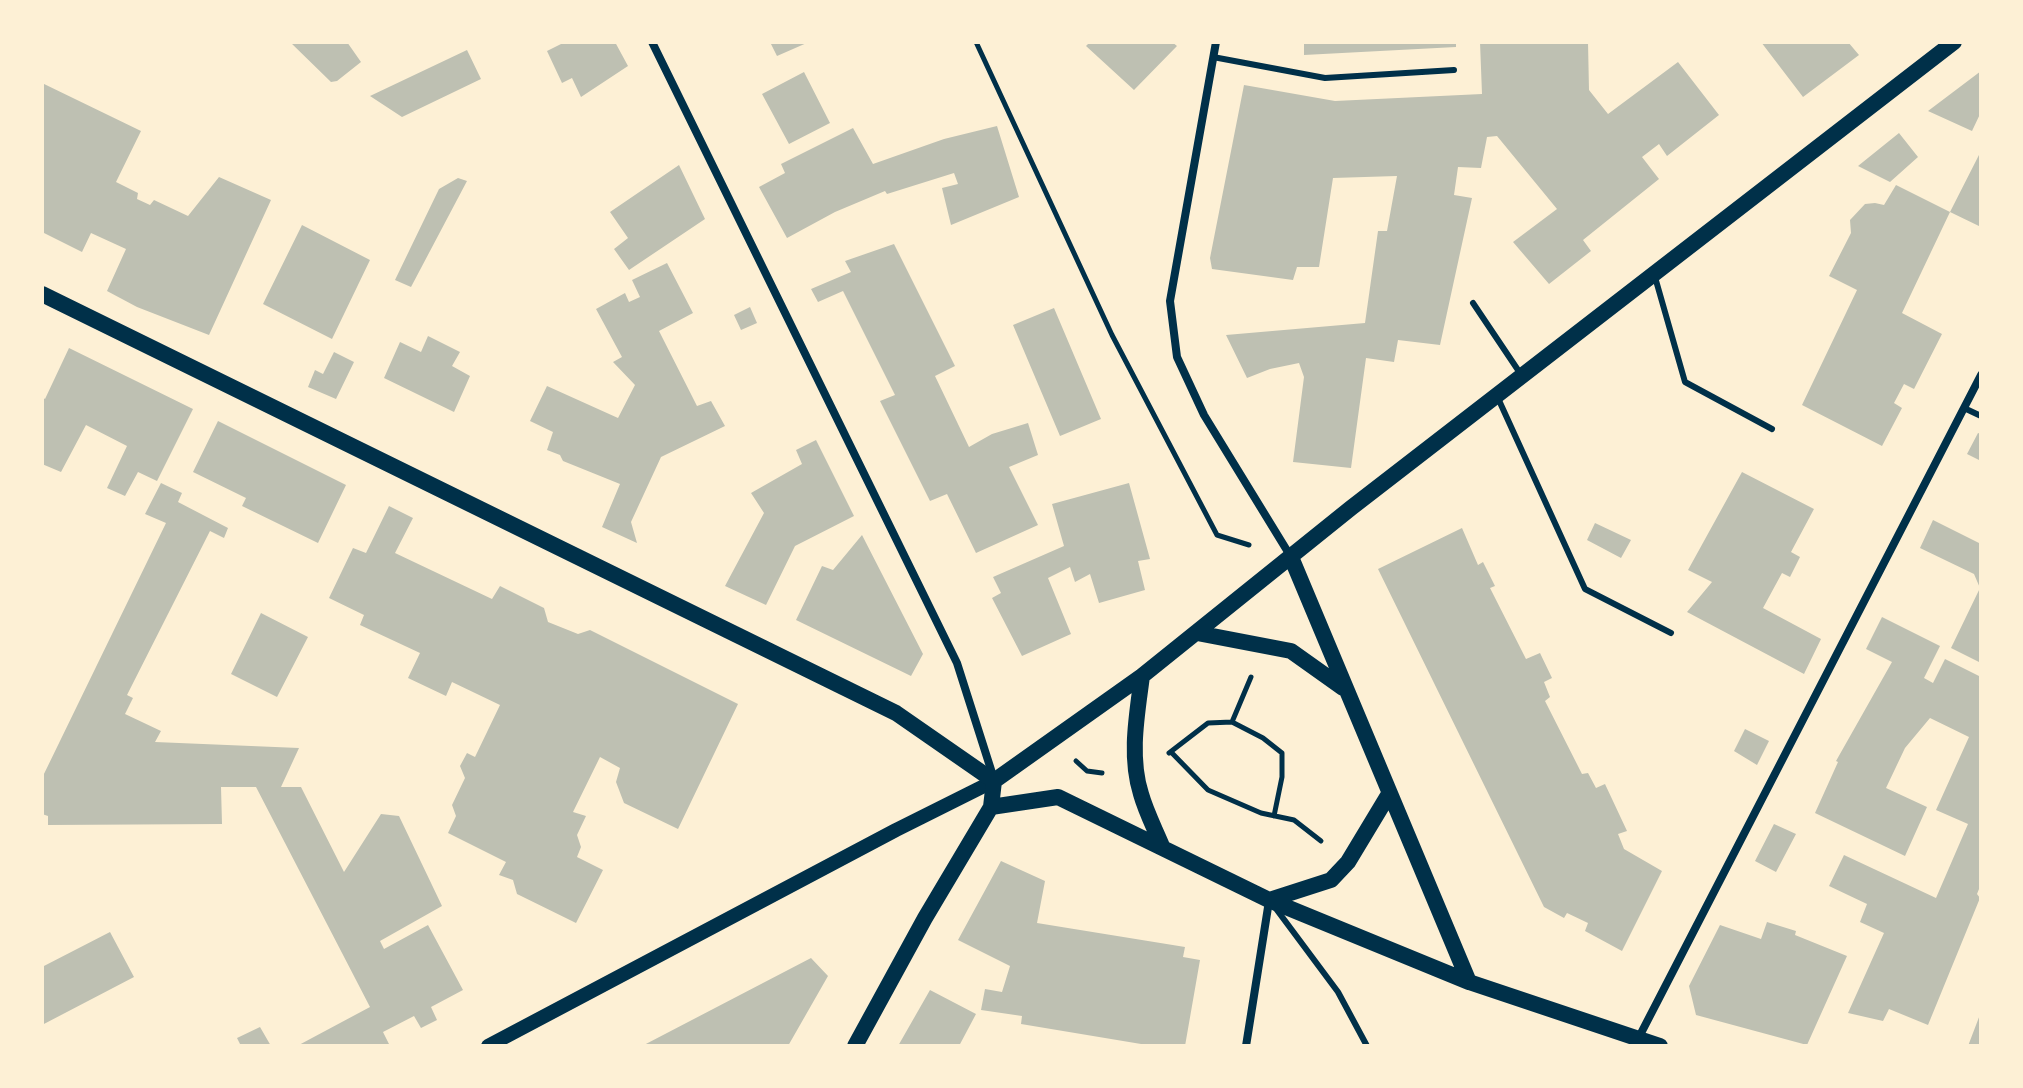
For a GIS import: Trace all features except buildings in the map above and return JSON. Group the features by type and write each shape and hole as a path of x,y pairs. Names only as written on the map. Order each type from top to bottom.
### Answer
{"main road":[{"path":"855,1046 925,918 991,807 994,781 1142,676 1351,508 1954,42"},
{"path":"42,294 896,713 994,781"},
{"path":"1291,557 1469,982"},
{"path":"1197,633 1291,651 1344,688"},
{"path":"1142,676 1135,726 1135,767 1141,794 1162,846"},
{"path":"1269,900 1331,880 1348,862 1389,794"},
{"path":"991,807 1058,797 1269,900 1469,982 1660,1046"}],"street":[{"path":"488,1046 994,781 957,663 652,42"},
{"path":"1216,42 1170,301 1177,357 1204,415 1291,557"},
{"path":"1638,1040 1981,375"},
{"path":"1246,1046 1269,900"}],"lane":[{"path":"1213,57 1325,78 1454,70"},
{"path":"1654,274 1685,382 1772,429"},
{"path":"1473,303 1522,376"},
{"path":"1497,395 1585,589 1671,633"},
{"path":"1964,408 1981,416"},
{"path":"1269,900 1338,992 1367,1046"}],"path":[{"path":"976,42 1107,323 1217,535 1291,557"},
{"path":"1232,722 1265,644"},
{"path":"1063,731 1072,757 1087,771 1100,773 1135,767 1171,752 1208,723 1232,722 1263,738 1282,753 1282,777 1274,816"},
{"path":"1171,752 1208,790 1261,813 1294,820 1348,862"}]}
